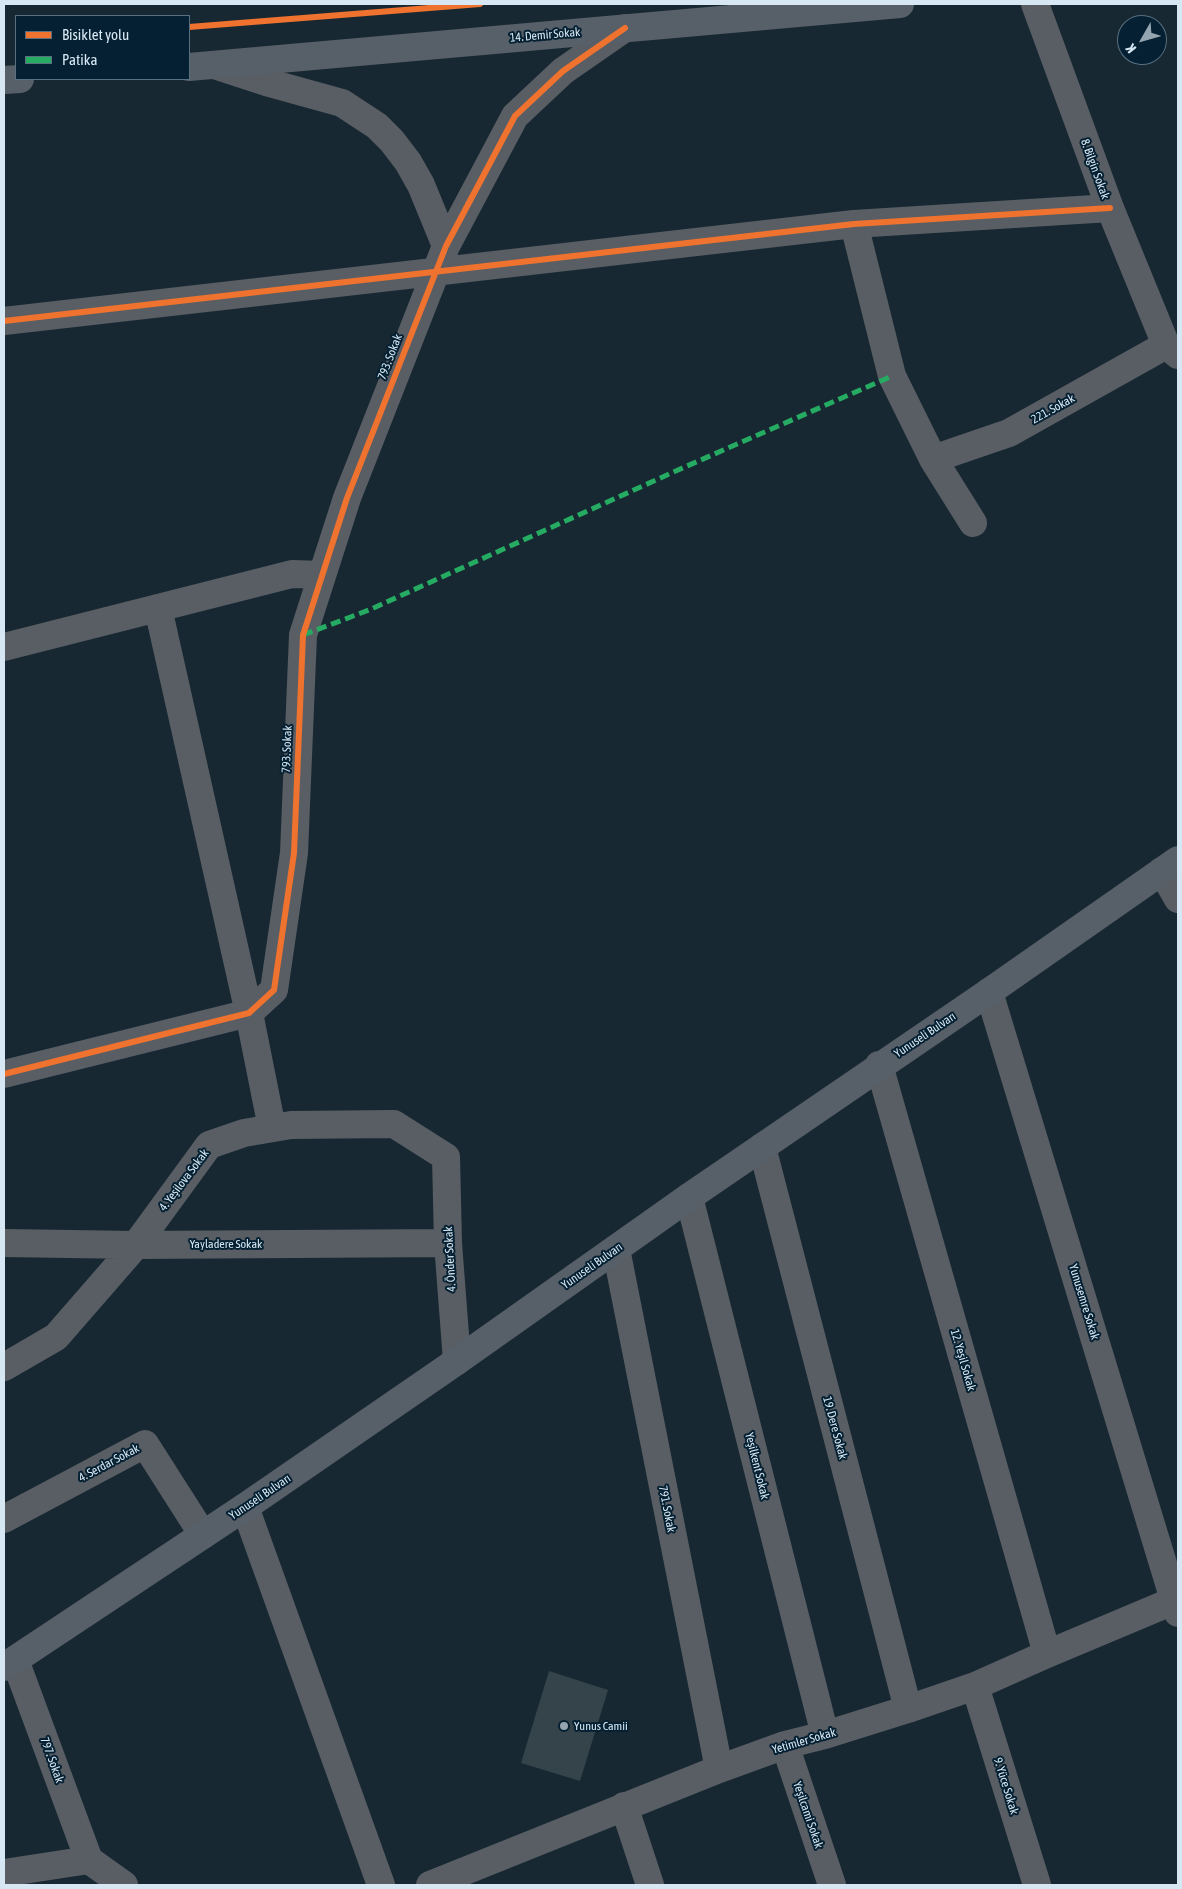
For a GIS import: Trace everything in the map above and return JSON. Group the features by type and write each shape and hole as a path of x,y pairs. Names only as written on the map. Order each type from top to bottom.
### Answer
{"main road":[{"name":"14. Demir Sokak","path":"201,66 900,4"},
{"name":"Yunuseli Bulvarı","path":"9,1664 245,1507 457,1361 762,1146 989,992 1170,865"}],"street":[{"name":"8. Bilgin Sokak","path":"1035,4 1110,208 1172,350"},
{"name":"793. Sokak","path":"5,1069 249,1013 274,990 294,853 303,634 347,498 446,246 515,116 563,71 625,28"},
{"path":"201,66 342,103 377,126 392,141 408,162 421,185 446,246"},
{"path":"4,320 854,224 1110,208"},
{"path":"854,224 892,376 933,459 973,522"},
{"name":"221. Sokak","path":"933,459 1010,433 1172,350"},
{"path":"4,647 292,574 322,575"},
{"path":"158,608 249,1013 272,1128"},
{"path":"1170,865 1178,899"},
{"name":"Yunusemre Sokak","path":"989,992 1177,1604"},
{"name":"12. Yeşil Sokak","path":"879,1065 1047,1654"},
{"name":"4. Yeşilova Sokak","path":"4,1367 56,1337 136,1244 210,1145 244,1133 291,1124 394,1124 446,1157"},
{"name":"19. Dere Sokak","path":"762,1146 908,1709"},
{"name":"4. Önder Sokak","path":"446,1157 448,1243 457,1361"},
{"name":"Yeşilkent Sokak","path":"689,1197 825,1735"},
{"name":"Yayladere Sokak","path":"4,1243 448,1243"},
{"name":"791. Sokak","path":"616,1249 718,1769"},
{"name":"4. Serdar Sokak","path":"4,1518 145,1444 203,1535"},
{"path":"245,1507 380,1885"},
{"name":"Yetimler Sokak","path":"430,1885 718,1769 785,1745 825,1735 976,1686 1047,1654 1177,1604"},
{"name":"797. Sokak","path":"9,1664 89,1860"},
{"name":"9. Yüce Sokak","path":"976,1686 1037,1885"},
{"name":"Yeşilcami Sokak","path":"785,1745 832,1885"},
{"path":"624,1806 650,1885"},
{"path":"4,1873 89,1860 124,1885"}],"building":[{"name":"Yunus Camii","path":"549,1671 608,1690 580,1781 521,1763"}],"marked path":[{"path":"303,635 369,610 678,470 892,376"}],"cycle path":[{"path":"190,27 480,4"},
{"path":"4,1074 249,1013 274,990 294,853 303,635 347,498 446,246 515,116 563,71 625,28"},
{"path":"4,321 854,224 1110,208"}],"place":[{"name":"Yunus Camii","path":"564,1726"}]}
